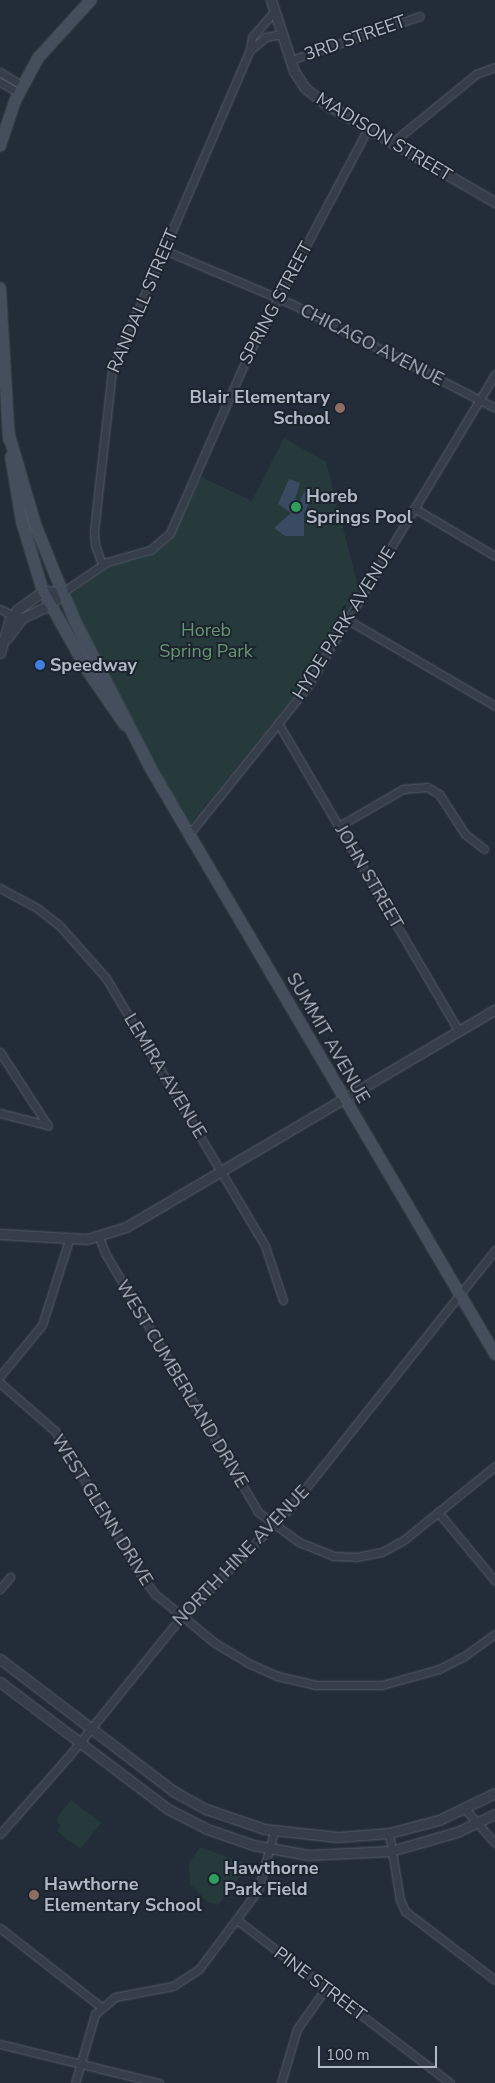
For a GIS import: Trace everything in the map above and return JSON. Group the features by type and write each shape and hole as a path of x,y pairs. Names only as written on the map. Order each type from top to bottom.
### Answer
{"main road":[{"path":"0,146 20,89 48,44 91,0"},
{"path":"0,288 9,435"},
{"name":"SUMMIT AVENUE","path":"9,435 22,522 43,591 113,711 136,737"},
{"name":"SUMMIT AVENUE","path":"9,435 35,524 63,592 136,737 189,834 495,1354"}],"street":[{"name":"MADISON STREET","path":"271,0 290,60 300,83 313,96 495,202"},
{"name":"RANDALL STREET","path":"102,564 95,545 94,531 110,380 250,50 255,31 275,12"},
{"name":"3RD STREET","path":"290,60 420,16"},
{"path":"250,50 266,37 282,34"},
{"path":"393,142 476,74 495,67"},
{"path":"0,72 20,89"},
{"path":"0,82 20,89"},
{"name":"SPRING STREET","path":"63,592 102,564 150,550 170,533 236,379 368,128"},
{"name":"CHICAGO AVENUE","path":"164,250 278,298 495,408"},
{"name":"HYDE PARK AVENUE","path":"189,834 307,687 495,374"},
{"path":"414,508 495,556"},
{"path":"0,653 12,615 43,591 63,592"},
{"path":"4,642 22,618 50,605 63,592"},
{"path":"0,609 12,615"},
{"path":"348,620 495,706"},
{"name":"JOHN STREET","path":"278,723 460,1031"},
{"path":"339,826 403,789 426,787 439,794 465,834 484,849"},
{"name":"LEMIRA AVENUE","path":"0,888 37,908 91,958 120,999 271,1255 283,1300"},
{"path":"0,1234 69,1240 99,1237 126,1227 495,1010"},
{"path":"0,1052 48,1126 0,1113"},
{"name":"WEST CUMBERLAND DRIVE","path":"99,1237 105,1253 252,1502 274,1526 321,1552 356,1557 393,1546 495,1466"},
{"path":"0,1376 42,1325 69,1240"},
{"name":"NORTH HINE AVENUE","path":"0,1834 79,1743 182,1616 274,1526 495,1250"},
{"name":"WEST GLENN DRIVE","path":"0,1383 54,1431 141,1575 160,1599 223,1649 248,1663 294,1680 337,1687 382,1685 428,1674 463,1657 495,1634"},
{"path":"438,1512 495,1581"},
{"path":"0,1589 10,1577"},
{"path":"0,1659 154,1778 190,1800 235,1820 274,1832 338,1837 389,1833 465,1809 495,1793"},
{"path":"0,1682 79,1743 183,1818 231,1838 270,1849 331,1856 391,1852 437,1840 495,1814"},
{"path":"52,1722 63,1708"},
{"path":"465,1809 476,1824 495,1843"},
{"path":"75,2083 90,2022 101,2007 125,1994 163,1989 182,1982 199,1968 258,1890 274,1832"},
{"path":"389,1833 400,1900 405,1910 495,1980"},
{"name":"PINE STREET","path":"237,1920 450,2083"},
{"path":"0,1928 101,2007"},
{"path":"281,2083 297,2030 326,1988"},
{"path":"0,2044 158,2083"}],"green space":[{"name":"Horeb Spring Park","path":"284,438 326,462 359,590 302,686 191,823 157,768 69,596 108,567 150,556 171,540 201,477 252,501"},
{"path":"71,1800 101,1823 80,1849 57,1831 61,1825 57,1822 59,1815"},
{"name":"Hawthorne Park Field","path":"200,1847 243,1863 246,1869 218,1905 208,1902 190,1884 189,1863"}],"water":[{"name":"Horeb Springs Pool","path":"289,479 300,483 295,499 300,501 305,490 313,493 304,514 304,536 285,536 274,528 291,513 278,504"}],"place":[{"name":"Blair Elementary School","path":"340,408"},
{"name":"Horeb Springs Pool","path":"296,507"},
{"name":"Speedway","path":"40,665"},
{"name":"Hawthorne Park Field","path":"214,1879"},
{"name":"Hawthorne Elementary School","path":"34,1895"}]}
